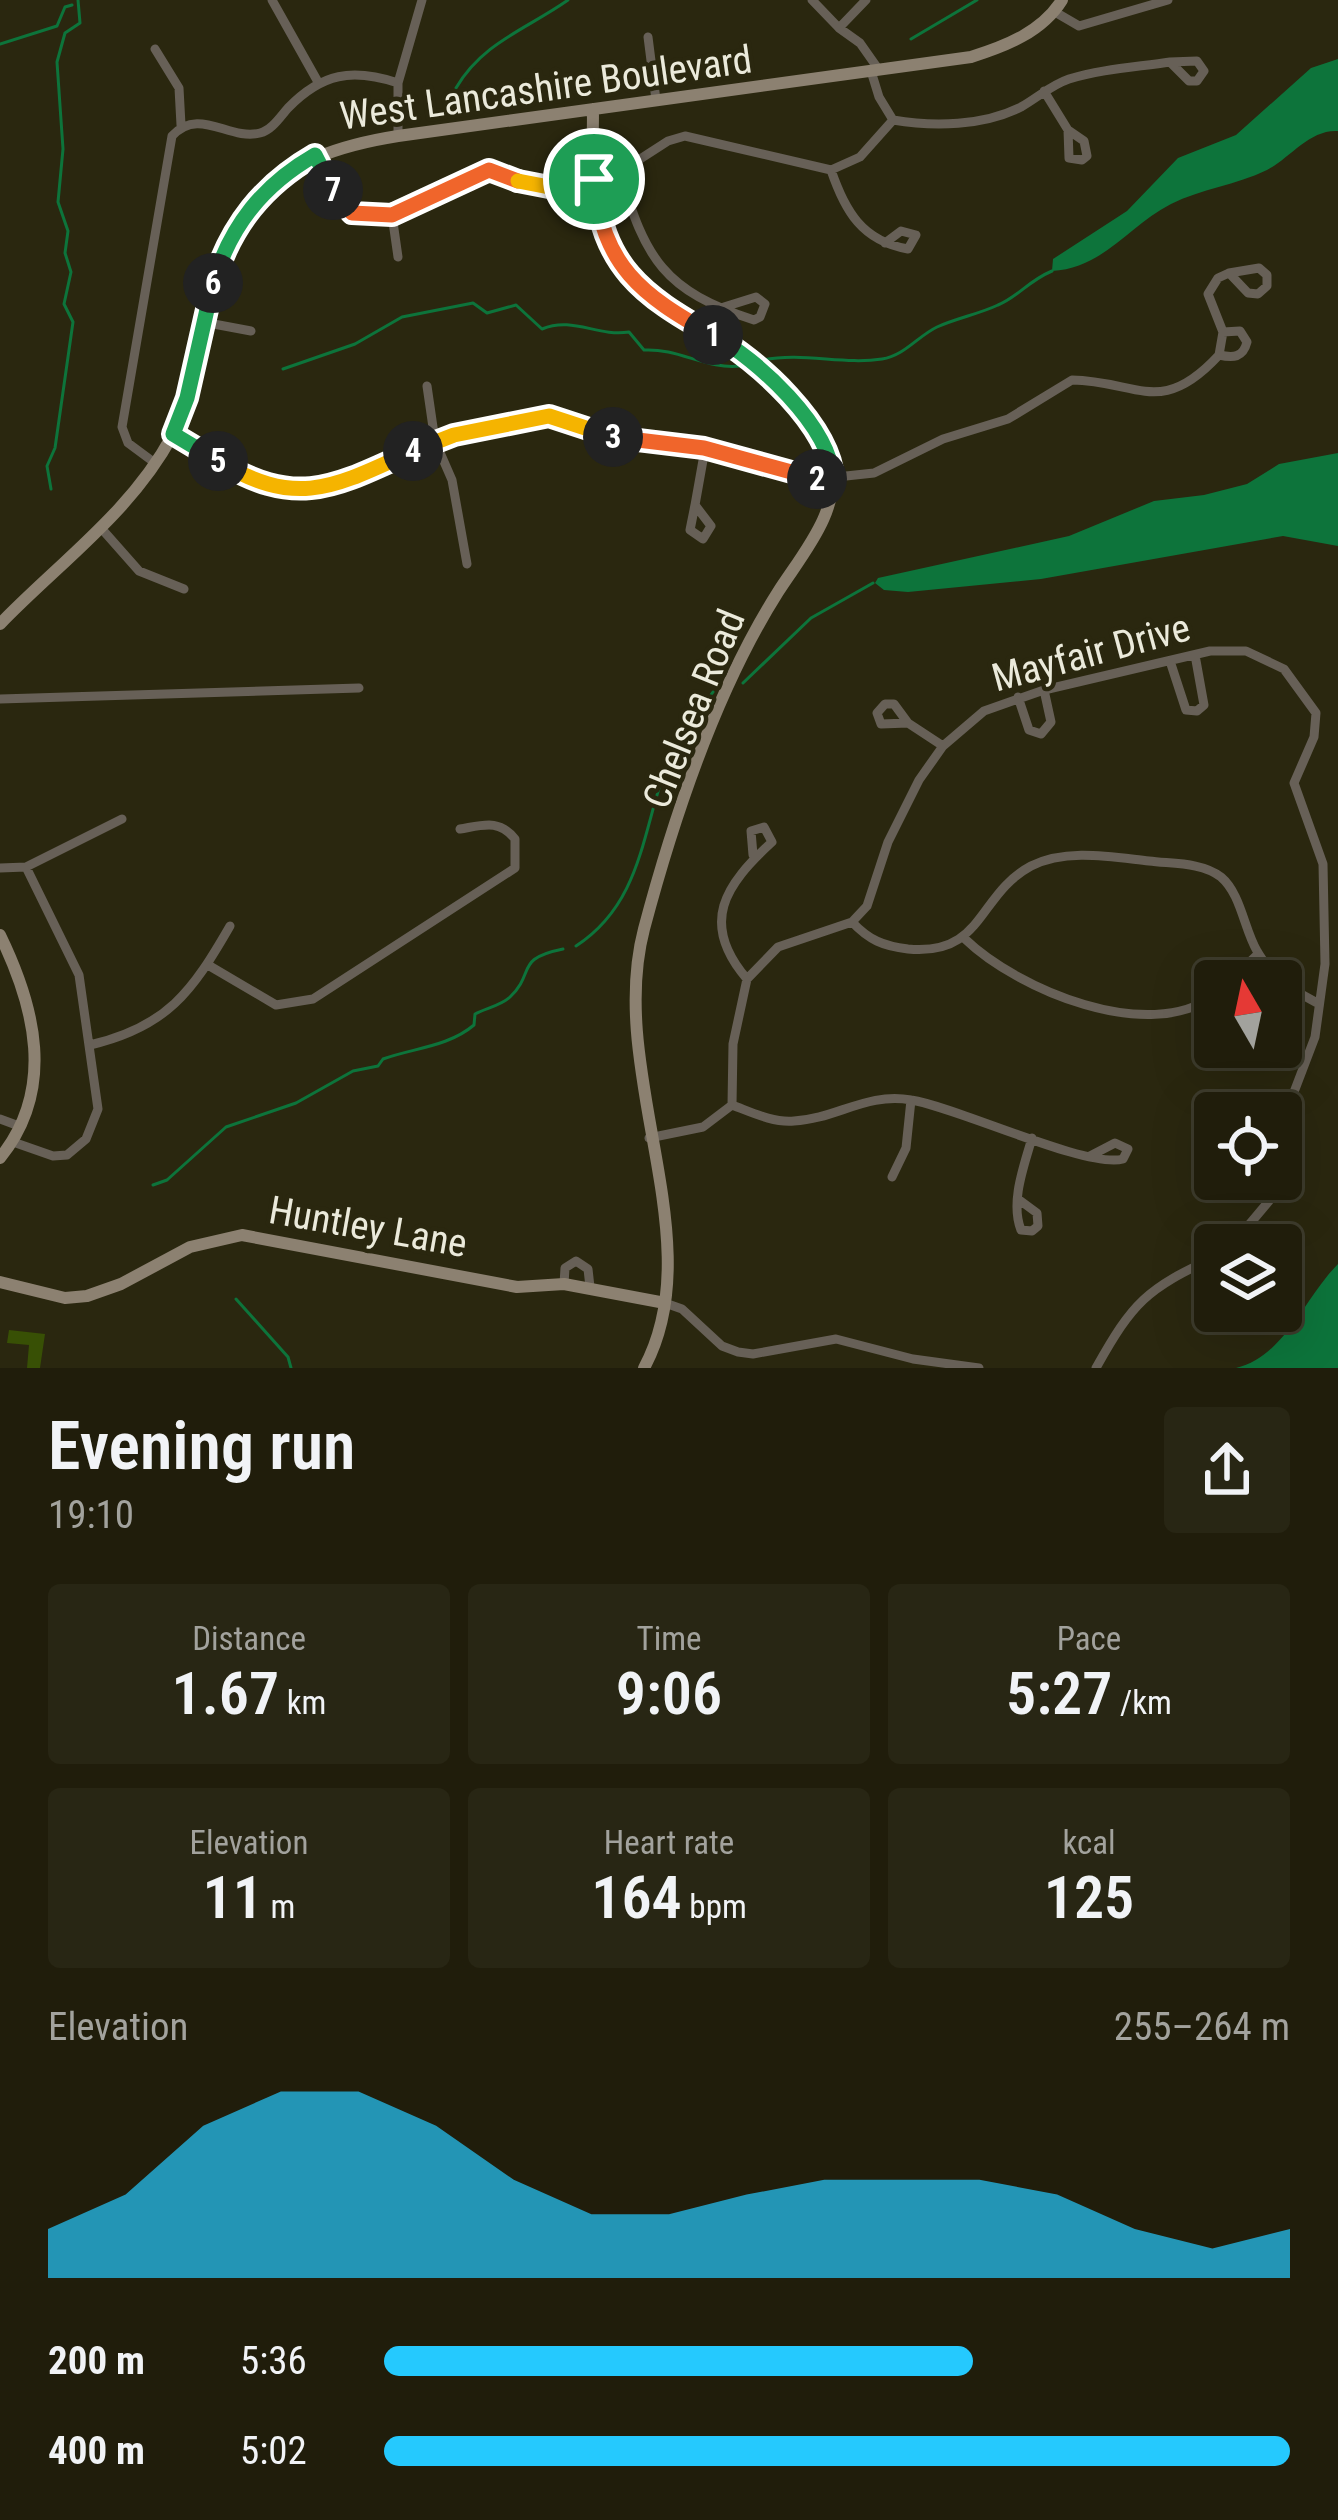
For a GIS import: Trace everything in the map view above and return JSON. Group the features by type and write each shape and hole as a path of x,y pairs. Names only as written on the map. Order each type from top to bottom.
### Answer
{"street":[{"path":"272,0 318,82"},
{"path":"398,136 398,83 422,0"},
{"path":"812,0 860,43 875,71 879,97 893,120 922,125 988,119 1092,73 1170,62"},
{"path":"839,28 866,0"},
{"path":"1058,6 1079,26 1166,0"},
{"name":"West Lancashire Boulevard","path":"0,624 101,529 155,463 187,398 203,322 233,232 271,186 315,155 398,136 971,57 1006,46 1058,6"},
{"path":"648,37 656,100"},
{"path":"155,49 179,88 181,125 166,152 122,427 135,450 155,463"},
{"path":"181,125 208,124 259,133 318,82 356,72 398,83"},
{"path":"1044,91 1068,130"},
{"path":"593,109 594,179 605,239 620,266 643,292 760,368 827,446 833,478"},
{"path":"315,155 330,186 352,213 392,215 489,170 549,187 620,172 668,141 685,136 831,170 860,158 893,120"},
{"path":"831,170 853,220 885,243"},
{"path":"620,172 637,231 653,261 674,281 724,308"},
{"path":"392,215 398,257"},
{"path":"173,434 246,478 286,490 330,485 436,441 549,416 610,436 704,448 802,476 833,478 874,472 943,439 1008,419 1072,380 1156,394 1185,383 1219,355 1223,332 1208,294 1218,278 1229,274"},
{"path":"203,322 251,331"},
{"path":"1219,355 1233,358 1247,342 1240,332 1223,332"},
{"path":"427,386 436,441 452,480 467,564"},
{"path":"695,505 704,448"},
{"name":"Chelsea Road","path":"644,1368 657,1343 665,1303 666,1250 634,1019 634,970 644,927 731,682 760,620 817,532 829,506 833,478"},
{"path":"101,529 139,571 184,589"},
{"name":"Mayfair Drive","path":"852,922 867,906 901,814 943,746 984,711 1044,690 1195,655 1225,650 1264,656 1284,669 1316,713 1314,737 1294,783 1323,864 1325,964 1315,1036 1294,1092"},
{"path":"1170,661 1180,700 1186,710 1197,711 1204,704 1204,694 1195,655"},
{"path":"0,699 359,688"},
{"path":"1018,697 1029,730 1041,734 1052,722 1044,690"},
{"path":"908,723 943,746"},
{"path":"0,868 26,867 122,819"},
{"path":"208,965 276,1004 313,999 515,868 515,839 506,827 492,823 460,829"},
{"path":"732,1105 733,1044 747,979 778,946 852,922 869,940 890,947 946,947 964,939 1012,879 1044,861 1092,855 1198,867 1217,874 1228,885 1263,960"},
{"path":"747,979 727,955 721,931 731,886 753,856"},
{"path":"13,1142 53,1156 67,1154 86,1139 98,1109 74,958 26,867"},
{"path":"90,1046 117,1039 170,1012 208,965 230,926"},
{"path":"964,939 1015,978 1077,1001 1139,1014 1194,1007"},
{"path":"0,1158 13,1142 32,1093 35,1032 25,988 1,940"},
{"path":"1252,960 1258,954"},
{"path":"1302,994 1319,1004"},
{"path":"732,1105 788,1122 870,1099 911,1100 1090,1156"},
{"path":"892,1177 906,1148 911,1100"},
{"path":"650,1138 703,1127 732,1105"},
{"path":"0,1119 19,1126"},
{"path":"1018,1199 1032,1138"},
{"path":"1250,1224 1269,1200"},
{"name":"Huntley Lane","path":"0,1282 65,1298 87,1296 121,1284 190,1247 242,1235 518,1287 564,1284 665,1303"},
{"path":"564,1284 565,1268 576,1261 587,1269 590,1287"},
{"path":"1096,1368 1131,1308 1162,1284 1194,1268"},
{"path":"665,1303 682,1309 722,1346 753,1354 836,1339 943,1366 979,1368"},
{"path":"752,1368 753,1354"}],"shaded area":[{"path":"1338,59 1338,131 1309,139 1267,170 1171,204 1101,254 1052,271 1053,259 1127,211 1178,158 1236,135 1311,68"},
{"path":"1338,453 1338,546 1283,536 1041,579 908,592 884,590 875,583 878,578 1069,536 1154,501 1247,484 1279,464"},
{"path":"1338,1264 1338,1368 1236,1368 1268,1352 1286,1332 1302,1332 1302,1310"}],"building":[{"path":"9,1330 45,1334 40,1368 27,1368 29,1345 7,1343"}],"waterway":[{"path":"51,489 47,466 55,448 73,322 64,304 71,272 65,253 68,231 58,202 63,149 57,62 65,33 80,23 78,0"},
{"path":"456,88 492,48 568,0"},
{"path":"911,39 977,0"},
{"path":"0,44 57,26 65,7 72,5"},
{"path":"763,360 890,357 937,327 1005,302 1052,271"},
{"path":"283,369 355,344 402,317 473,303 487,313 516,305 542,329 564,325 629,332 644,350 740,366"},
{"path":"743,683 811,618 873,583"},
{"path":"576,946 598,929 627,887 667,764 713,692"},
{"path":"153,1185 167,1180 226,1127 296,1103 353,1071 378,1066 383,1059 464,1032 474,1025 475,1014 510,997 532,962 563,949"},
{"path":"236,1299 288,1357 291,1368"}],"route":[{"path":"315,155 344,205 368,218 392,215 489,170 549,187 594,179 605,239 620,266 643,292 760,368 827,446 833,478 802,476 704,448 610,436 549,416 454,435 330,485 301,491 272,488 246,478 173,434 187,398 226,245 251,207 296,166 315,155"}]}
